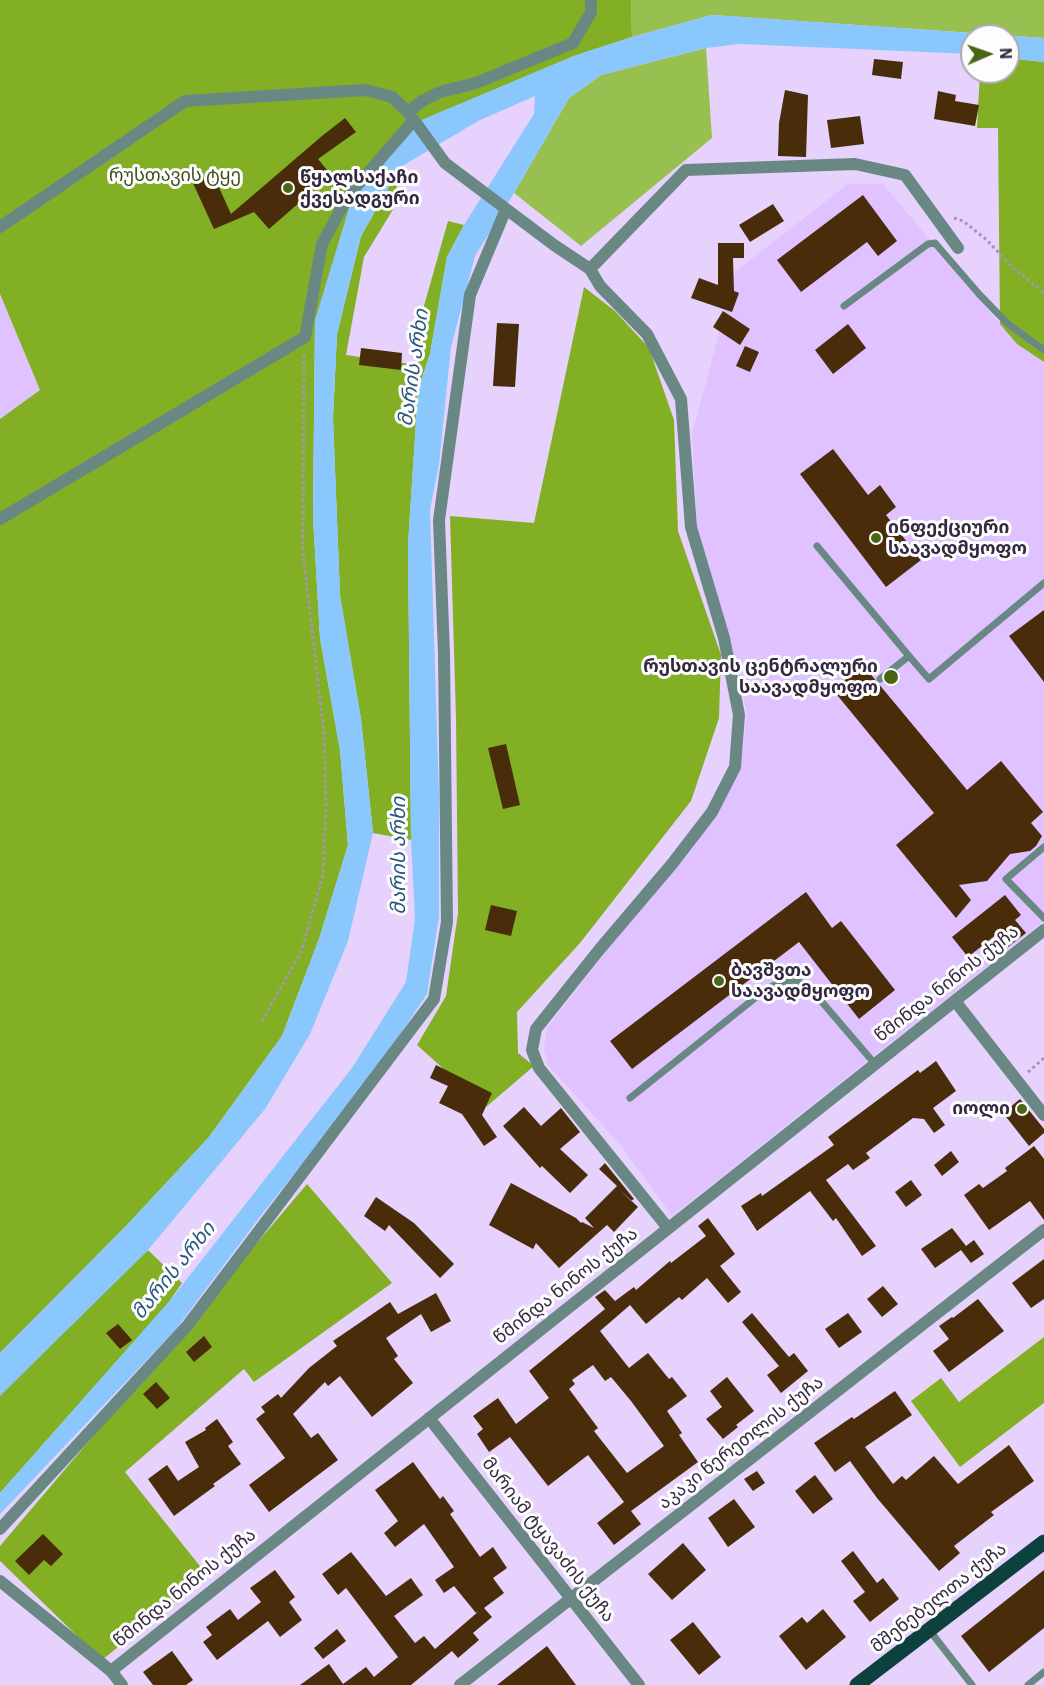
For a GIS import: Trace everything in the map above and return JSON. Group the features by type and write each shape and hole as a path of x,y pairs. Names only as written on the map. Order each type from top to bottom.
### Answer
{"main road":[{"name":"მშენებელთა ქუჩა","path":"857,1685 1044,1542"}],"street":[{"path":"0,519 304,337 322,244 348,196 412,118 422,101 440,92 476,83 573,43 591,12 591,0"},
{"path":"0,227 185,100 365,90 392,97 412,118 445,163 590,269 600,286 647,334 681,399 691,527 724,638 740,715 735,767 712,812 536,1029 532,1050 539,1068 668,1228"},
{"path":"590,269 686,170 855,164 905,176 958,248"},
{"path":"0,1529 187,1326 434,999 447,922 444,654 438,520 470,296 506,209"},
{"name":"წმინდა ნინოს ქუჩა","path":"111,1671 1044,930"},
{"path":"955,1000 1044,1114"},
{"name":"აკაკი წერეთლის ქუჩა","path":"460,1685 1044,1230"},
{"name":"მარიამ ტყავაძის ქუჩა","path":"429,1418 639,1685"},
{"path":"0,1581 111,1671 122,1685"}],"lane":[{"path":"844,306 928,244 935,243 1008,324 1044,350"},
{"path":"818,546 929,679 1044,583"},
{"path":"880,679 909,656"},
{"path":"1044,847 1006,879 1044,918"},
{"path":"630,1098 765,990 780,982 795,980 810,988 875,1064"},
{"path":"930,1631 972,1685"},
{"path":"1028,1685 1044,1672"}],"path":[{"path":"931,212 941,212 963,221 1044,293"},
{"path":"262,1021 301,952 323,875 326,807 324,732 303,553 304,337"},
{"path":"1018,1081 1044,1058"}],"shaded area":[{"name":"რუსთავის ცენტრალური საავადმყოფო","path":"848,184 883,184 1017,344 1044,362 1044,921 672,1216 620,1144 548,1065 544,1048 547,1028 654,890 717,816 741,767 747,713 730,640 697,526 692,434 736,271"},
{"path":"0,294 40,390 0,419"}],"green space":[{"name":"რუსთავის ტყე","path":"0,0 631,0 632,37 574,56 420,121 315,320 313,517 320,638 340,750 348,845 319,939 282,1036 209,1137 126,1226 0,1353 0,419 40,390 0,294"},
{"path":"631,0 1044,0 1044,38 1020,36 1020,24 960,24 960,32 712,15 632,37"},
{"path":"706,48 712,138 581,246 514,193 569,98 601,75"},
{"path":"1020,59 1044,62 1044,362 1017,344 1000,324 998,128 977,128 979,84 1020,84"},
{"path":"394,178 400,198 364,257 346,355 418,365 420,320 448,221 464,225 447,257 430,354 418,390 408,545 411,840 373,833 361,719 340,596 333,418 337,334 361,236"},
{"path":"584,287 615,311 649,348 674,420 678,531 721,655 719,718 691,801 580,943 517,1012 518,1053 534,1066 486,1107 417,1045 446,996 458,913 456,718 450,516 534,523"},
{"path":"307,1184 392,1283 254,1382 244,1369 125,1472 207,1575 102,1660 0,1561 0,1546"},
{"path":"148,1250 182,1283 168,1303 0,1493 0,1395"},
{"path":"1044,1337 1044,1403 960,1467 911,1401 941,1378 959,1402"}],"water":[{"path":"712,15 960,32 960,53 740,44 706,48 601,75 569,98 475,256 451,347 439,464 430,510 439,796 439,916 427,994 368,1082 262,1214 176,1329 0,1514 0,1493 168,1303 352,1068 406,982 415,919 411,840 408,545 418,390 430,354 447,257 464,225 534,114 535,96 478,121 404,165 394,178 361,236 337,334 333,418 340,596 361,719 373,833 348,941 310,1034 265,1109 148,1250 0,1396 0,1353 126,1226 209,1137 282,1036 319,939 348,845 340,750 320,638 313,517 315,320 352,198 419,121 574,56"},
{"path":"1020,36 1044,38 1044,62 1020,59"}],"building":[{"path":"874,59 903,62 901,79 872,75"},
{"path":"785,90 808,95 806,157 778,156 779,123"},
{"path":"938,91 956,95 955,101 979,105 975,126 934,119"},
{"path":"860,116 864,144 831,148 827,120"},
{"path":"345,118 356,132 318,159 331,175 269,229 254,212 214,229 192,181 212,172 231,214"},
{"path":"863,195 897,241 878,256 867,242 801,292 777,260"},
{"path":"773,204 784,221 750,242 739,225"},
{"path":"718,243 744,243 744,258 733,258 734,291 739,293 732,312 691,298 699,278 718,285"},
{"path":"723,311 750,329 740,345 713,327"},
{"path":"497,323 519,324 515,387 493,386"},
{"path":"848,324 866,348 833,374 815,350"},
{"path":"745,346 759,352 750,372 736,366"},
{"path":"361,348 402,353 401,370 359,365"},
{"name":"ინფექციური საავადმყოფო","path":"833,449 868,495 880,485 896,507 886,515 921,560 886,587 800,474"},
{"path":"1044,610 1044,682 1009,636"},
{"path":"863,665 967,790 1001,761 1043,812 1031,823 1042,836 1036,846 1030,851 1010,854 987,881 959,885 971,900 956,918 896,845 934,813 833,690"},
{"path":"506,744 520,805 503,809 488,748"},
{"name":"ბავშვთა საავადმყოფო","path":"806,892 832,928 841,921 895,990 859,1019 799,942 632,1069 610,1041"},
{"path":"1005,895 1021,915 1015,920 1026,933 1008,947 997,934 968,957 952,937"},
{"path":"491,905 517,911 511,936 485,930"},
{"path":"936,1061 956,1091 933,1108 945,1125 934,1133 924,1119 913,1118 866,1153 870,1158 853,1170 848,1164 826,1180 876,1246 862,1256 836,1218 833,1221 810,1191 757,1231 741,1206 761,1193 762,1196 834,1145 828,1137 918,1070 920,1073"},
{"path":"436,1065 492,1093 482,1115 497,1137 484,1146 462,1114 439,1103 448,1086 430,1078"},
{"path":"1020,1099 1044,1129 1044,1133 1029,1146 1003,1113"},
{"path":"524,1107 541,1126 561,1108 580,1132 560,1149 588,1175 570,1193 542,1166 540,1168 503,1126"},
{"path":"1034,1146 1044,1159 1044,1220 1030,1201 989,1230 964,1195 979,1184 983,1188 1007,1171 1005,1168"},
{"path":"951,1151 959,1162 942,1176 934,1165"},
{"path":"605,1163 634,1199 631,1201 638,1207 614,1232 607,1225 559,1268 536,1243 533,1249 489,1225 511,1183 576,1218 581,1223 594,1228 585,1218 617,1186 599,1169"},
{"path":"911,1180 922,1195 906,1207 895,1192"},
{"path":"376,1197 414,1223 454,1264 440,1278 389,1225 385,1231 364,1216"},
{"path":"708,1218 735,1254 720,1266 741,1292 728,1303 707,1278 682,1300 679,1297 646,1324 630,1305 600,1331 629,1368 648,1353 669,1379 672,1377 687,1396 667,1411 682,1433 679,1435 698,1462 631,1511 641,1524 614,1545 597,1523 624,1502 588,1455 548,1486 510,1437 489,1452 477,1434 483,1429 473,1416 498,1398 516,1424 549,1398 529,1371 605,1309 595,1297 605,1290 615,1301 634,1287 636,1290 670,1261 671,1263 706,1236 698,1226","holes":["593,1365 605,1381 611,1377 664,1446 627,1473 594,1431 598,1428 569,1389 575,1384 572,1380"]},
{"path":"952,1228 966,1246 974,1240 984,1254 971,1263 961,1250 935,1268 921,1249"},
{"path":"1044,1259 1044,1299 1031,1308 1012,1283"},
{"path":"883,1286 898,1304 882,1317 867,1299"},
{"path":"436,1293 451,1321 431,1332 421,1314 386,1338 398,1356 394,1359 413,1383 372,1417 340,1376 328,1386 325,1382 293,1414 311,1438 318,1433 338,1460 269,1512 249,1485 285,1458 256,1419 265,1412 261,1407 278,1394 281,1398 309,1368 337,1346 333,1341 390,1302 398,1314"},
{"path":"978,1299 1004,1331 949,1372 933,1351 949,1339 939,1326"},
{"path":"752,1313 789,1357 794,1353 808,1371 781,1393 767,1375 779,1366 742,1322"},
{"path":"848,1313 862,1332 839,1348 825,1329"},
{"path":"118,1324 132,1340 120,1349 106,1333"},
{"path":"204,1336 212,1347 194,1362 186,1352"},
{"path":"727,1377 754,1411 723,1439 706,1419 722,1407 710,1391"},
{"path":"156,1382 170,1398 157,1409 143,1394"},
{"path":"895,1391 912,1415 865,1447 893,1484 902,1476 906,1480 934,1456 958,1484 1009,1445 1034,1481 991,1512 994,1515 954,1546 960,1553 939,1571 877,1498 850,1461 835,1472 814,1443"},
{"path":"217,1419 233,1442 228,1446 241,1464 174,1516 148,1479 167,1465 178,1481 199,1467 185,1442 206,1430 205,1428"},
{"path":"413,1462 440,1499 443,1496 454,1511 450,1514 480,1557 493,1547 507,1568 493,1578 504,1593 484,1608 492,1617 473,1633 479,1640 458,1658 452,1651 411,1685 300,1685 329,1664 343,1684 366,1667 374,1677 398,1657 346,1588 338,1595 322,1574 351,1552 386,1596 411,1578 423,1595 394,1616 415,1643 424,1636 435,1649 479,1611 476,1613 454,1586 444,1593 435,1580 454,1567 424,1524 395,1547 384,1533 398,1521 375,1490"},
{"path":"757,1471 765,1483 753,1491 744,1479"},
{"path":"815,1475 833,1499 813,1514 795,1491"},
{"path":"734,1499 755,1527 728,1547 708,1518"},
{"path":"43,1534 63,1554 51,1566 44,1560 29,1575 15,1561"},
{"path":"683,1543 706,1570 672,1600 648,1574"},
{"path":"853,1551 877,1583 883,1578 899,1599 870,1622 853,1601 865,1592 841,1561"},
{"path":"275,1570 295,1597 289,1602 302,1620 280,1637 268,1621 217,1660 203,1642 212,1635 206,1627 230,1609 238,1620 261,1602 250,1588"},
{"path":"1044,1570 1044,1628 989,1672 961,1636"},
{"path":"823,1609 846,1637 806,1670 779,1636 802,1617 807,1623"},
{"path":"693,1622 721,1657 699,1675 670,1640"},
{"path":"337,1629 346,1641 323,1659 314,1648"},
{"path":"547,1646 576,1685 497,1685"},
{"path":"172,1651 193,1680 186,1685 153,1685 143,1672"}],"place":[{"name":"წყალსაქაჩი ქვესადგური","path":"288,188"},
{"name":"ინფექციური საავადმყოფო","path":"876,538"},
{"name":"რუსთავის ცენტრალური საავადმყოფო","path":"891,677"},
{"name":"ბავშვთა საავადმყოფო","path":"719,981"},
{"name":"იოლი","path":"1022,1109"}],"water label":[{"name":"მარის არხი","path":"414,368"},
{"name":"მარის არხი","path":"399,856"},
{"name":"მარის არხი","path":"174,1271"}]}
